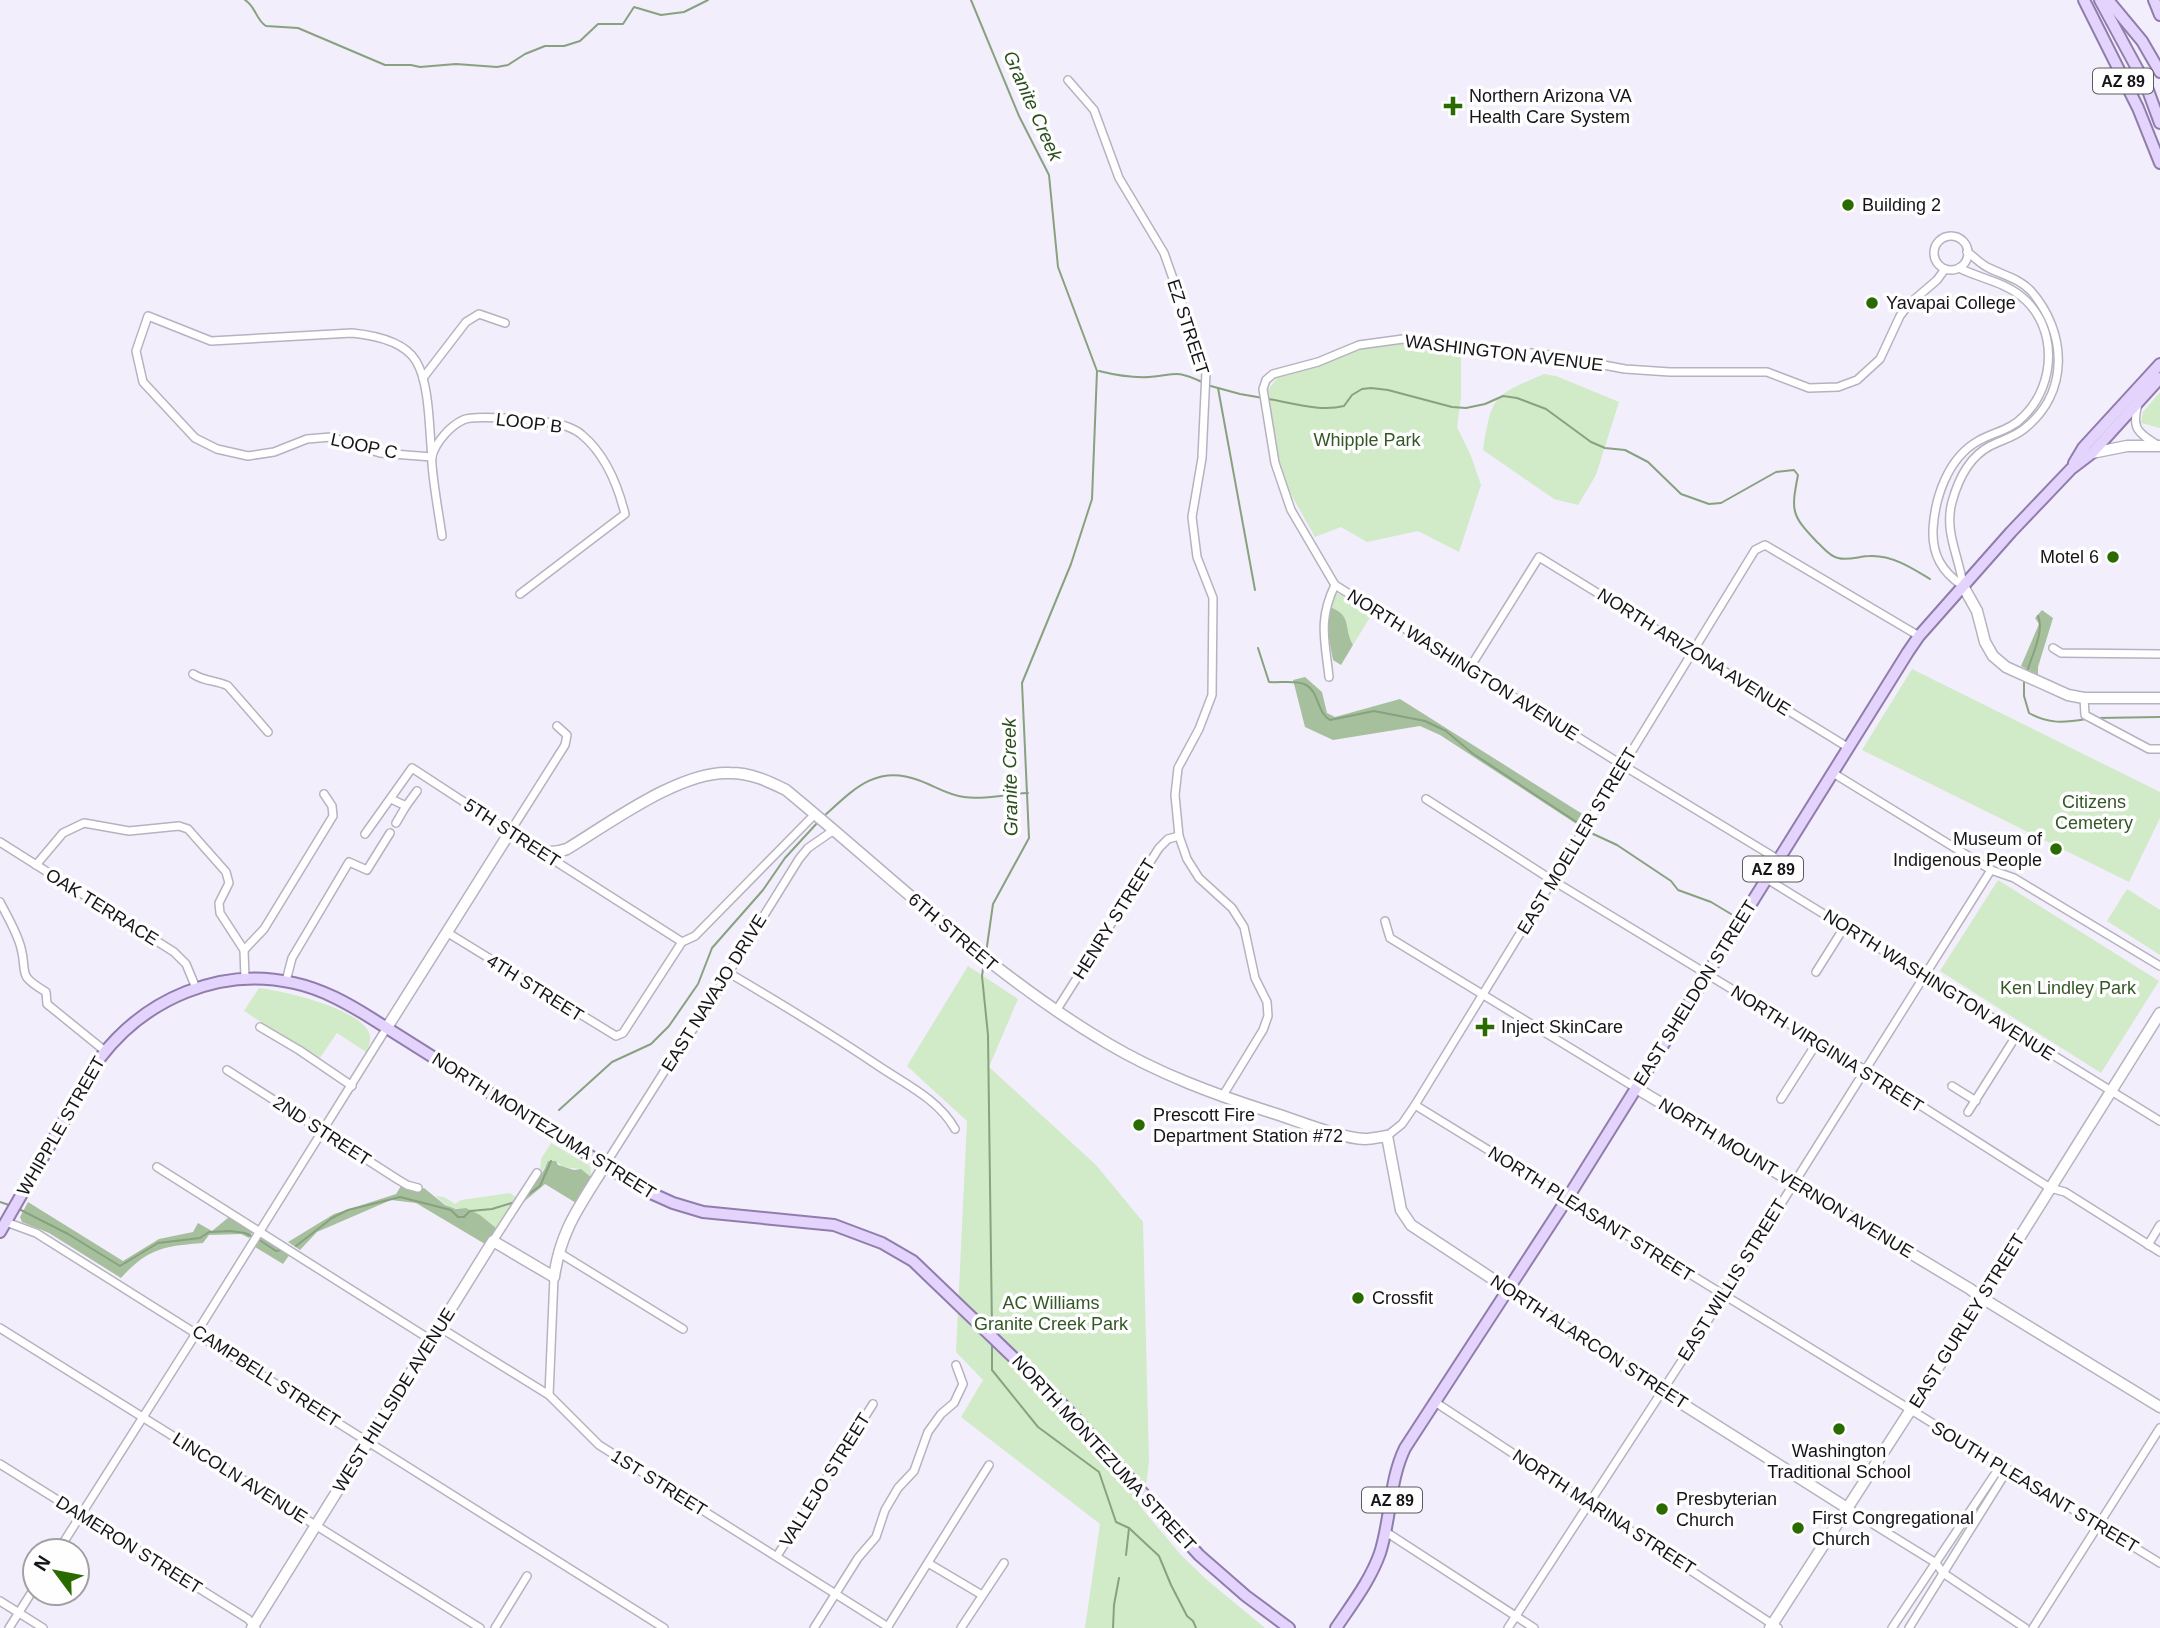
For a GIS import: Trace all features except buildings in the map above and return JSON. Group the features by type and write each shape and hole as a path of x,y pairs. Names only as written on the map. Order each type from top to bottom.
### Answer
{"main road":[{"name":"AZ 89","path":"2084,0 2138,108 2160,163"},
{"path":"2100,0 2146,85 2160,123"},
{"path":"2108,0 2142,41 2160,72"},
{"path":"2154,0 2160,15"},
{"name":"EAST SHELDON STREET","path":"2071,469 2083,448 2160,364"},
{"name":"EAST SHELDON STREET","path":"1336,1628 1371,1574 1380,1553 1399,1461 1405,1448 1567,1199 1919,636 2071,469 2092,453 2160,378"},
{"name":"WHIPPLE STREET","path":"3,1227 105,1051 147,1012 170,998 196,988 245,978 286,981"},
{"name":"NORTH MONTEZUMA STREET","path":"286,981 313,988 342,1001 644,1190 673,1203 703,1212 823,1223 856,1231 883,1243 913,1262 1064,1406 1199,1555 1245,1596 1289,1628"}],"street":[{"name":"EZ STREET","path":"1068,80 1094,110 1119,178 1164,253 1206,372 1202,458 1192,517 1197,557 1213,598 1212,695 1199,729 1178,768 1175,795 1179,836"},
{"path":"1964,586 1949,577 1935,553 1934,520 1942,487 1952,467 1967,449 2011,427 2035,404 2045,384 2049,347 2045,330 2024,298 2009,288 1959,268 1940,266 1935,256 1936,246 1939,241 1954,237 1964,242 1968,252 1987,267 2013,278 2029,289 2049,316 2059,347 2058,373 2052,393 2042,410 2025,428 1989,446 1975,457 1964,471 1952,502 1950,537 1960,562 1964,586 1977,611 1985,642 1993,656 2006,667 2056,691 2084,698 2160,698"},
{"path":"1959,268 1966,261 1968,252"},
{"name":"WASHINGTON AVENUE","path":"1266,380 1273,374 1318,362 1359,345 1403,339 1550,355 1625,369 1767,372 1798,385 1838,387 1857,380 1880,359 1900,316 1909,304 1937,280 1945,268"},
{"path":"423,378 466,322 479,314 505,323"},
{"name":"LOOP C","path":"148,316 211,341 352,333 371,335 401,347 415,358 423,378 432,457 380,453 331,437 307,439 274,452 248,456 217,449 195,438 143,382 136,351 148,316"},
{"name":"NORTH WASHINGTON AVENUE","path":"1266,380 1263,389 1276,463 1292,510 1335,585 1779,860"},
{"path":"2139,401 2134,418 2136,426 2144,437 2160,446"},
{"name":"LOOP B","path":"432,457 443,437 453,426 465,419 480,417 553,423 568,427 583,436 598,453 613,478 625,514 520,594"},
{"path":"2092,453 2127,446 2160,446"},
{"path":"432,457 442,536"},
{"name":"EAST MOELLER STREET","path":"1387,1136 1402,1124 1415,1105 1755,550 1766,545 1919,636"},
{"name":"NORTH ARIZONA AVENUE","path":"1469,669 1539,557 1849,748"},
{"path":"1329,677 1323,625 1327,603 1335,585"},
{"path":"2053,648 2061,653 2160,654"},
{"path":"193,674 202,680 221,682 228,686 268,733"},
{"path":"2084,698 2085,715 2149,749 2160,749"},
{"path":"67,1537 565,745 567,735 556,726"},
{"name":"5TH STREET","path":"365,834 412,768 682,942"},
{"name":"6TH STREET","path":"541,852 554,853 567,849 677,784 694,777 714,773 747,775 767,781 786,790 995,967 1056,1011 1131,1056 1222,1097 1329,1131 1364,1139 1387,1136"},
{"path":"1833,773 1991,870 2014,878 2160,966"},
{"path":"396,823 417,790"},
{"path":"245,978 244,950 264,929 333,816 332,806 324,794"},
{"path":"391,799 406,806"},
{"name":"NORTH VIRGINIA STREET","path":"1426,799 1552,880 1865,1070 2049,1188 2065,1192 2160,1252"},
{"path":"682,942 695,936 819,817"},
{"name":"OAK TERRACE","path":"196,988 186,964 174,952 36,865 63,833 84,823 129,831 180,826 188,829 226,872 229,883 219,903 220,913 244,950"},
{"name":"EAST NAVAJO DRIVE","path":"605,1165 799,859 808,848 834,830"},
{"path":"286,981 292,958 349,862 367,870 390,833"},
{"path":"1179,836 1187,859 1199,878 1232,908 1244,927 1255,978 1267,1002 1268,1016 1263,1030 1222,1097"},
{"name":"HENRY STREET","path":"1056,1011 1159,848 1168,839 1179,836"},
{"path":"0,842 36,865"},
{"name":"EAST WILLIS STREET","path":"1508,1628 1662,1391 1991,870"},
{"name":"NORTH WASHINGTON AVENUE","path":"1767,879 2160,1121"},
{"path":"0,902 21,948 23,973 34,985 46,992 47,1004 105,1051"},
{"name":"NORTH MOUNT VERNON AVENUE","path":"1385,920 1390,938 2160,1407"},
{"path":"1816,972 1845,926"},
{"name":"4TH STREET","path":"448,933 616,1037 624,1033 682,942"},
{"path":"729,973 824,1030 927,1098 949,1118 955,1129"},
{"name":"EAST GURLEY STREET","path":"1774,1626 2160,1013"},
{"path":"260,1027 299,1049 352,1086"},
{"path":"1968,1112 2018,1033"},
{"path":"1781,1099 1818,1041"},
{"name":"2ND STREET","path":"227,1070 407,1185 418,1188"},
{"path":"1952,1086 1976,1101"},
{"name":"NORTH PLEASANT STREET","path":"1415,1105 1911,1411"},
{"name":"NORTH ALARCON STREET","path":"1387,1136 1401,1210 1411,1225 1662,1391 1847,1508"},
{"path":"549,1395 554,1277 558,1251 566,1229 605,1165"},
{"path":"157,1167 431,1340"},
{"name":"WEST HILLSIDE AVENUE","path":"254,1627 367,1441 537,1172"},
{"path":"2148,1245 2160,1225"},
{"name":"CAMPBELL STREET","path":"3,1227 36,1233 198,1332 664,1628"},
{"path":"493,1241 554,1277"},
{"path":"558,1251 683,1329"},
{"name":"1ST STREET","path":"439,1327 549,1395 599,1445 888,1627"},
{"name":"LINCOLN AVENUE","path":"0,1328 480,1628"},
{"path":"814,1628 858,1558 876,1537 885,1510 898,1488 914,1471 933,1424 954,1403 963,1384 956,1365"},
{"name":"NORTH MARINA STREET","path":"1435,1402 1774,1626"},
{"name":"VALLEJO STREET","path":"776,1556 873,1404"},
{"name":"SOUTH PLEASANT STREET","path":"1911,1411 2160,1563"},
{"path":"2033,1628 2160,1427"},
{"name":"DAMERON STREET","path":"0,1464 244,1617 254,1627"},
{"path":"888,1627 989,1465"},
{"path":"1892,1628 2005,1467"},
{"path":"1909,1628 2005,1467"},
{"path":"1847,1508 1936,1563 1943,1573 2025,1628"},
{"path":"1385,1532 1534,1628"},
{"path":"928,1563 982,1595"},
{"path":"961,1628 1004,1563"},
{"path":"495,1628 527,1576"},
{"path":"0,1601 43,1628"},
{"path":"9,1628 21,1607"}],"green space":[{"name":"Whipple Park","path":"1381,340 1461,345 1461,397 1457,427 1481,485 1459,552 1418,531 1367,542 1341,527 1315,537 1278,471 1268,390 1279,375"},
{"path":"1544,374 1556,376 1619,402 1596,475 1578,505 1554,499 1483,450 1489,418 1498,400 1514,387"},
{"path":"2160,392 2160,428 2141,423 2143,412"},
{"path":"1337,593 1372,614 1353,645 1345,618 1330,607"},
{"path":"1330,607 1345,618 1353,645 1341,665 1333,660 1327,628"},
{"path":"2042,610 2053,618 2038,675 2021,666 2039,624 2035,618"},
{"name":"Citizens Cemetery","path":"1912,669 2160,792 2160,818 2129,882 1862,750"},
{"path":"1305,677 1322,692 1327,713 1335,717 1400,699 1584,815 1578,825 1440,735 1420,726 1333,740 1305,727 1293,680"},
{"name":"Ken Lindley Park","path":"1998,880 2159,981 2101,1073 1940,971"},
{"path":"2127,889 2160,910 2160,955 2107,921"},
{"name":"AC Williams Granite Creek Park","path":"968,966 1018,999 989,1067 1096,1165 1143,1222 1149,1462 1143,1510 1181,1555 1265,1628 1085,1628 1100,1524 961,1417 983,1380 956,1352 967,1121 907,1066"},
{"path":"259,988 322,1003 354,1018 365,1026 370,1036 366,1052 337,1033 319,1059 244,1011"},
{"path":"551,1143 590,1166 592,1178 581,1169 563,1167 556,1161 548,1161 540,1175 541,1159"},
{"path":"548,1161 556,1161 558,1165 574,1170 581,1169 592,1178 576,1203 545,1184 520,1205 544,1170"},
{"path":"401,1186 417,1191 424,1188 445,1205 456,1209 466,1208 496,1228 496,1233 485,1244 416,1203 391,1200 317,1232 300,1250 288,1242 334,1214 396,1194"},
{"path":"510,1193 517,1198 496,1233 466,1208 450,1206 436,1196 444,1197 455,1204 461,1200"},
{"path":"28,1202 123,1261 159,1239 193,1232 198,1223 212,1231 229,1217 254,1230 249,1238 241,1234 209,1235 203,1243 158,1250 140,1260 121,1278 49,1233 22,1222 20,1217"},
{"path":"262,1236 290,1254 283,1264 255,1247"}],"waterway":[{"path":"245,0 266,26 298,28 385,65 420,67 456,64 497,67 508,65 545,46 564,46 580,41 598,24 623,24 634,7 661,15 684,12 708,0"},
{"name":"Granite Creek","path":"971,0 1019,116 1049,175 1058,267 1097,371 1092,499 1071,564 1022,683 1029,838 993,904 986,953"},
{"path":"1099,371 1136,377 1180,374 1202,382"},
{"path":"1207,385 1263,398"},
{"path":"1218,388 1255,590"},
{"path":"1268,399 1335,408 1344,406 1352,395 1362,389 1371,388 1466,408 1503,396 1517,398 1546,409 1591,442 1605,448 1625,450 1648,462 1681,494 1709,504 1721,503 1776,472 1794,470 1798,475 1794,497 1795,512 1808,533 1829,554 1842,559 1878,556 1902,563 1930,579"},
{"path":"2027,672 2039,636 2038,616"},
{"path":"1258,648 1269,682 1292,682 1309,687 1322,712 1330,720 1374,711 1425,721 1446,731 1472,753 1581,825"},
{"path":"2024,681 2024,696 2029,713 2056,722 2086,719"},
{"path":"2098,718 2160,717"},
{"path":"824,816 866,782 890,775 918,780 964,797 1028,793"},
{"path":"559,1110 612,1062 651,1044 669,1026 698,984 712,948 818,822"},
{"path":"1589,832 1617,845 1671,881 1678,890 1711,902 1731,914"},
{"name":"Granite Creek","path":"984,962 982,976 988,1035 992,1330"},
{"path":"526,1196 540,1186 551,1161"},
{"path":"296,1246 332,1218 348,1210 400,1197 451,1210 458,1217 464,1217 470,1211 492,1209 515,1202"},
{"path":"0,1202 9,1205"},
{"path":"17,1208 68,1234 120,1266 158,1243 200,1238 209,1232 230,1231 253,1237"},
{"path":"258,1239 276,1251 281,1250"},
{"name":"Granite Creek","path":"992,1343 992,1370 1038,1427 1099,1472 1116,1522 1129,1528 1159,1556 1171,1585 1196,1628"},
{"path":"1126,1555 1129,1528"},
{"path":"1113,1628 1119,1578"}],"place":[{"name":"Northern Arizona VA Health Care System","path":"1453,106"},
{"name":"Building 2","path":"1848,205"},
{"name":"Yavapai College","path":"1872,303"},
{"name":"Motel 6","path":"2113,557"},
{"name":"Museum of Indigenous People","path":"2056,849"},
{"name":"Inject SkinCare","path":"1485,1027"},
{"name":"Prescott Fire Department Station #72","path":"1139,1125"},
{"name":"Crossfit","path":"1358,1298"},
{"name":"Washington Traditional School","path":"1839,1429"},
{"name":"Presbyterian Church","path":"1662,1509"},
{"name":"First Congregational Church","path":"1798,1528"}]}
